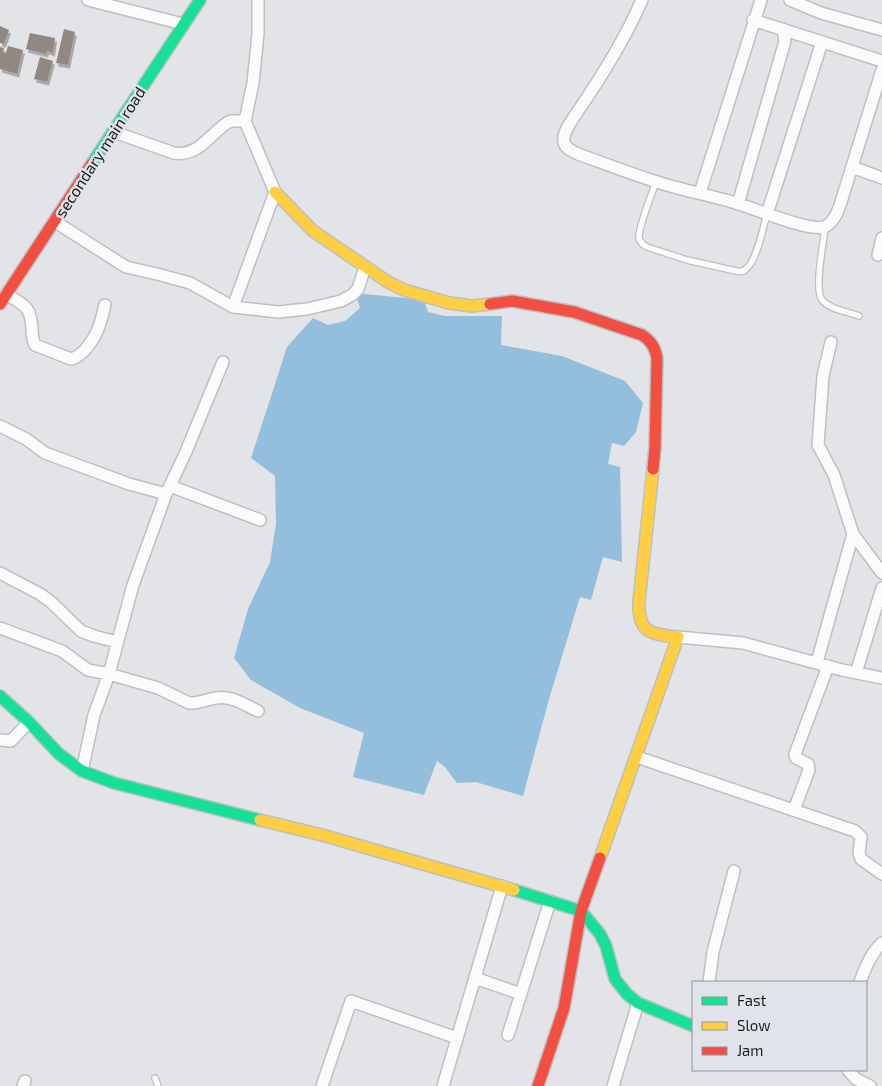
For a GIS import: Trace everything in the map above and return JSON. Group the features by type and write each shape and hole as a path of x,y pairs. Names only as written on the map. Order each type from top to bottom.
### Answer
{"street":[{"path":"88,0 184,24"},
{"name":"secondary main road","path":"3,299 200,0"},
{"path":"258,0 258,34 253,83 245,121 274,192 313,231 364,267 404,290 449,303 472,306 512,301 574,312 630,330 650,340 655,347 657,358 655,448 639,602 641,623 646,628 662,635 743,643 882,678"},
{"path":"642,0 597,83 566,132 564,142 569,150 578,154 656,182 738,204 811,227 825,227 836,214 882,70"},
{"path":"700,193 753,20 761,0"},
{"path":"790,0 821,13 882,30"},
{"path":"753,20 882,61"},
{"path":"738,204 785,41 783,29"},
{"path":"767,214 822,42"},
{"path":"114,132 167,151 182,154 196,149 227,124 245,121"},
{"path":"852,167 882,178"},
{"path":"233,307 274,192"},
{"path":"54,221 126,267 190,283 233,307 278,312 307,309 341,301 352,296 358,289 364,267"},
{"path":"878,255 882,238"},
{"path":"3,299 24,305 30,312 34,344 70,358 80,354 96,337 105,305"},
{"path":"831,342 822,376 818,445 834,474 853,534 882,573"},
{"path":"82,771 94,715 109,674 133,585 168,490 205,408 223,362"},
{"path":"0,426 26,439 45,453 129,484 168,490 260,520"},
{"path":"794,810 809,770 808,764 796,758 795,754 822,664 853,534"},
{"path":"0,573 40,594 81,631 117,642"},
{"path":"856,673 882,588"},
{"path":"0,628 62,651 88,670 158,688 189,703 194,704 218,697 226,698 258,711"},
{"path":"538,1086 564,1008 581,911 678,637"},
{"path":"0,696 29,722 59,754 82,771 114,784 322,835 502,886 581,911 600,934 606,946 615,979 620,986 638,1003 692,1026"},
{"path":"0,740 11,741 29,722"},
{"path":"637,757 855,831 859,834 862,841 859,852 861,859 882,874"},
{"path":"709,981 713,952 734,871"},
{"path":"443,1086 502,886"},
{"path":"508,1035 550,901"},
{"path":"860,981 868,963 882,942"},
{"path":"475,978 521,994"},
{"path":"322,1086 351,1001 457,1038"},
{"path":"613,1086 638,1003"},
{"path":"849,1071 856,1079 870,1086"}],"lane":[{"path":"656,182 641,226 639,239 647,247 687,260 736,271 742,272 746,270 753,259 767,214"},
{"path":"825,227 819,282 820,298 830,306 860,316"},
{"path":"155,1078 158,1086"}],"water":[{"path":"355,293 424,300 428,312 445,316 502,316 501,345 562,356 625,381 643,403 636,432 624,446 612,443 608,464 620,467 622,562 603,557 591,600 580,597 549,699 523,796 476,782 457,783 445,767 437,761 424,795 353,777 364,733 300,708 251,680 234,658 248,609 270,562 276,523 275,476 251,458 287,347 313,318 328,325 345,321 360,308"}],"building":[{"path":"0,26 9,30 4,44 0,43"},
{"path":"64,29 75,32 68,65 56,63"},
{"path":"30,33 55,38 53,53 47,51 46,54 26,49"},
{"path":"8,46 23,50 17,74 0,69 0,47 4,48 3,52 6,53"},
{"path":"40,57 53,61 47,82 34,79"}],"traffic: fast":[{"path":"91,165 200,0"},
{"path":"0,696 29,722 59,754 82,771 114,783 260,820"},
{"path":"514,890 581,911 600,934 606,946 615,979 627,994 638,1003 692,1026"}],"traffic: slow":[{"path":"275,192 313,231 388,282 404,290 449,303 472,306 490,304"},
{"path":"600,858 678,637 660,635 648,630 644,626 639,612 653,469"},
{"path":"260,820 322,835 514,890"}],"traffic: jam":[{"path":"0,304 91,165"},
{"path":"490,304 512,301 574,312 642,335 648,340 654,347 657,358 653,469"},
{"path":"538,1086 564,1008 581,911 600,858"}]}
